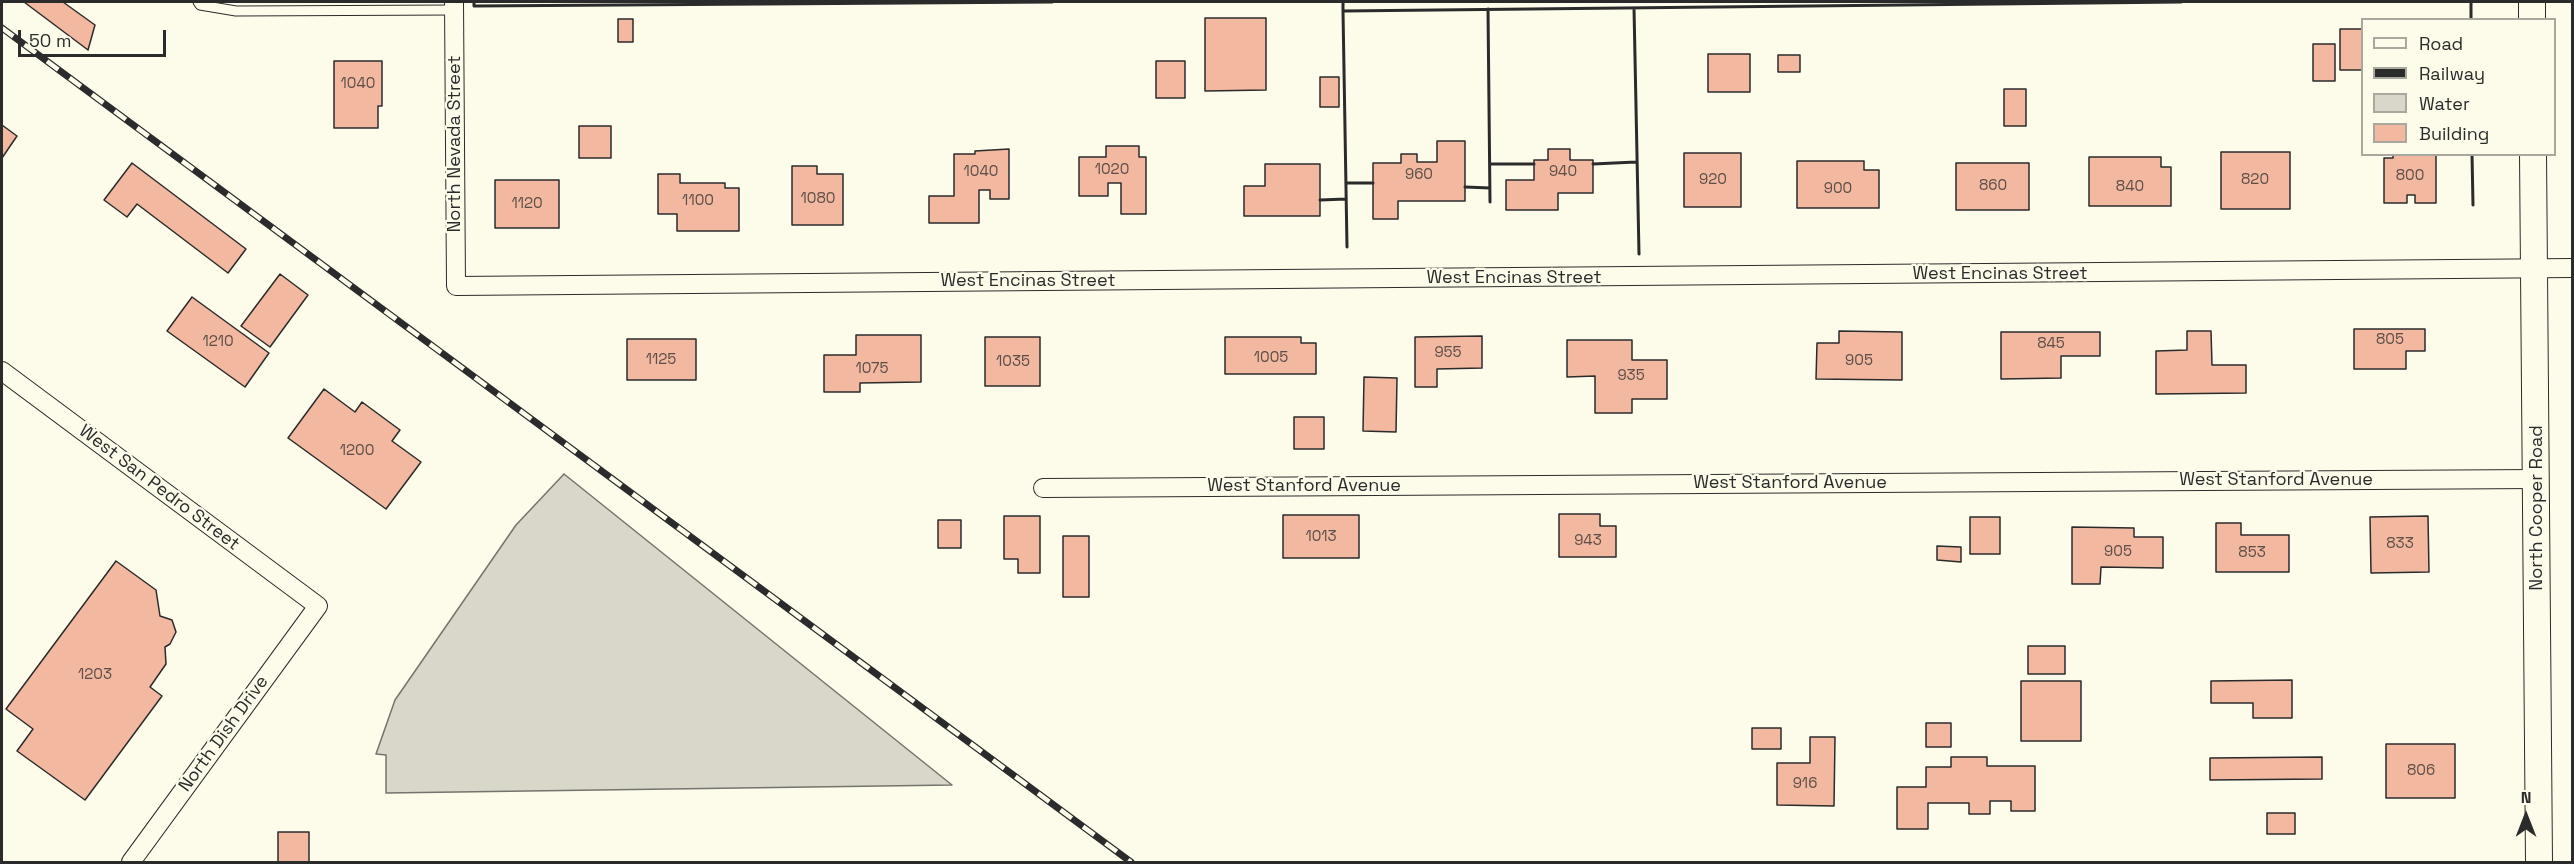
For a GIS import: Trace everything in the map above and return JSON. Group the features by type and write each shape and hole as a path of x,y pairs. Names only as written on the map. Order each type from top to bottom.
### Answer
{"main road":[{"path":"2532,2 2532,18"},
{"name":"North Cooper Road","path":"2534,156 2539,862"}],"street":[{"name":"North Nevada Street","path":"454,6 456,286"},
{"name":"West Encinas Street","path":"456,286 2572,268"},
{"name":"West San Pedro Street","path":"2,371 318,606"},
{"name":"West Stanford Avenue","path":"1043,488 2536,479"},
{"name":"North Dish Drive","path":"131,862 318,606"}],"lane":[{"path":"198,2 201,5 236,10 454,6"}],"water":[{"path":"564,474 952,785 386,793 386,755 376,754 395,700 516,525"}],"building":[{"path":"24,2 63,2 95,25 88,50"},
{"path":"1205,18 1266,18 1266,90 1205,91"},
{"path":"618,19 633,19 633,42 618,42"},
{"path":"2340,29 2361,29 2361,70 2340,70"},
{"path":"2313,44 2335,44 2335,81 2313,81"},
{"path":"1708,54 1750,54 1750,92 1708,92"},
{"path":"1778,55 1800,55 1800,72 1778,72"},
{"path":"334,61 382,61 382,106 378,106 378,128 334,128"},
{"path":"1156,61 1185,61 1185,98 1156,98"},
{"path":"1320,77 1339,77 1339,107 1320,107"},
{"path":"2004,89 2026,89 2026,126 2004,126"},
{"path":"2,125 17,136 2,158"},
{"path":"579,126 611,126 611,158 579,158"},
{"path":"1437,141 1465,141 1465,201 1398,201 1398,219 1373,219 1373,163 1401,163 1401,154 1417,154 1417,162 1437,162"},
{"path":"1106,146 1139,146 1139,157 1146,157 1146,214 1121,214 1121,183 1108,183 1108,196 1079,196 1079,157 1106,157"},
{"path":"1009,149 1009,199 990,199 990,190 979,190 979,223 929,223 929,196 954,196 954,154 975,154 975,151"},
{"path":"1548,149 1570,149 1570,160 1593,160 1593,193 1558,193 1558,210 1506,210 1506,180 1534,180 1534,160 1548,160"},
{"path":"2221,152 2290,152 2290,209 2221,209"},
{"path":"1684,153 1741,153 1741,207 1684,207"},
{"path":"2393,156 2436,156 2436,203 2415,203 2415,195 2407,195 2407,203 2384,203 2384,158 2393,158"},
{"path":"2089,157 2161,157 2161,167 2171,167 2171,206 2089,206"},
{"path":"1797,161 1864,161 1864,170 1879,170 1879,208 1797,208"},
{"path":"132,163 246,249 228,273 137,204 127,217 104,200"},
{"path":"1956,163 2029,163 2029,210 1956,210"},
{"path":"1265,164 1320,164 1320,216 1244,216 1244,186 1265,186"},
{"path":"792,166 817,166 817,174 843,174 843,225 792,225"},
{"path":"658,174 680,174 680,183 725,183 725,188 739,188 739,231 677,231 677,214 658,214"},
{"path":"495,180 559,180 559,228 495,228"},
{"path":"280,274 308,295 270,347 241,326"},
{"path":"192,297 269,353 245,387 167,331"},
{"path":"2354,329 2425,329 2425,351 2406,351 2406,369 2354,369"},
{"path":"1839,331 1902,332 1902,380 1816,379 1817,343 1839,343"},
{"path":"2187,331 2211,331 2212,365 2246,365 2246,393 2156,394 2156,351 2187,350"},
{"path":"2001,332 2100,332 2100,356 2061,356 2061,378 2001,379"},
{"path":"856,335 921,335 921,382 860,383 860,392 824,392 824,355 856,355"},
{"path":"1482,336 1482,368 1437,369 1437,387 1415,387 1415,337"},
{"path":"985,337 1040,337 1040,386 985,386"},
{"path":"1225,337 1301,337 1301,343 1316,343 1316,374 1225,374"},
{"path":"627,339 696,339 696,380 627,380"},
{"path":"1567,340 1632,340 1632,360 1667,360 1667,399 1632,399 1632,413 1595,413 1595,376 1567,377"},
{"path":"1364,377 1397,378 1396,432 1363,431"},
{"path":"324,389 355,412 362,402 400,430 392,441 421,462 386,509 288,438"},
{"path":"1294,417 1324,417 1324,449 1294,449"},
{"path":"1559,514 1600,514 1600,526 1616,526 1616,557 1559,557"},
{"path":"1283,515 1359,515 1359,558 1283,558"},
{"path":"1004,516 1040,516 1040,573 1018,573 1018,559 1004,559"},
{"path":"2428,516 2429,572 2371,573 2370,517"},
{"path":"1970,517 2000,517 2000,554 1970,554"},
{"path":"938,520 961,520 961,548 938,548"},
{"path":"2216,523 2241,523 2241,535 2289,535 2289,572 2216,572"},
{"path":"2072,527 2134,528 2134,537 2163,537 2163,568 2101,567 2100,584 2072,584"},
{"path":"1063,536 1089,536 1089,597 1063,597"},
{"path":"1937,546 1961,547 1961,562 1937,560"},
{"path":"116,561 156,590 160,616 172,620 176,632 170,644 165,647 166,664 150,687 162,696 85,800 17,751 33,729 6,709"},
{"path":"2028,646 2065,646 2065,674 2028,674"},
{"path":"2292,680 2292,718 2253,718 2253,703 2211,703 2211,681"},
{"path":"2021,681 2081,681 2081,741 2021,741"},
{"path":"1926,723 1951,723 1951,747 1926,747"},
{"path":"1752,728 1781,728 1781,749 1752,749"},
{"path":"1810,737 1835,737 1834,806 1777,805 1777,763 1810,763"},
{"path":"2386,744 2455,744 2455,798 2386,798"},
{"path":"1951,757 1987,757 1987,766 2035,766 2035,811 2011,811 2011,801 1990,801 1990,814 1969,814 1969,803 1928,803 1928,829 1897,829 1897,787 1926,787 1926,767 1951,767"},
{"path":"2322,757 2322,779 2210,780 2210,758"},
{"path":"2267,813 2295,813 2295,834 2267,834"},
{"path":"278,832 309,832 309,862 278,862"}],"railway":[{"path":"2,28 1131,862"}],"wall":[{"path":"474,2 474,6 1052,2"},
{"path":"1343,2 1343,11 2181,2"},
{"path":"2471,2 2471,18"},
{"path":"1634,8 1639,254"},
{"path":"1488,9 1490,202"},
{"path":"1343,11 1347,247"},
{"path":"2472,156 2473,205"},
{"path":"1593,164 1636,162"},
{"path":"1490,164 1534,164"},
{"path":"1346,183 1373,183"},
{"path":"1465,187 1490,188"},
{"path":"1320,200 1346,199"}]}
